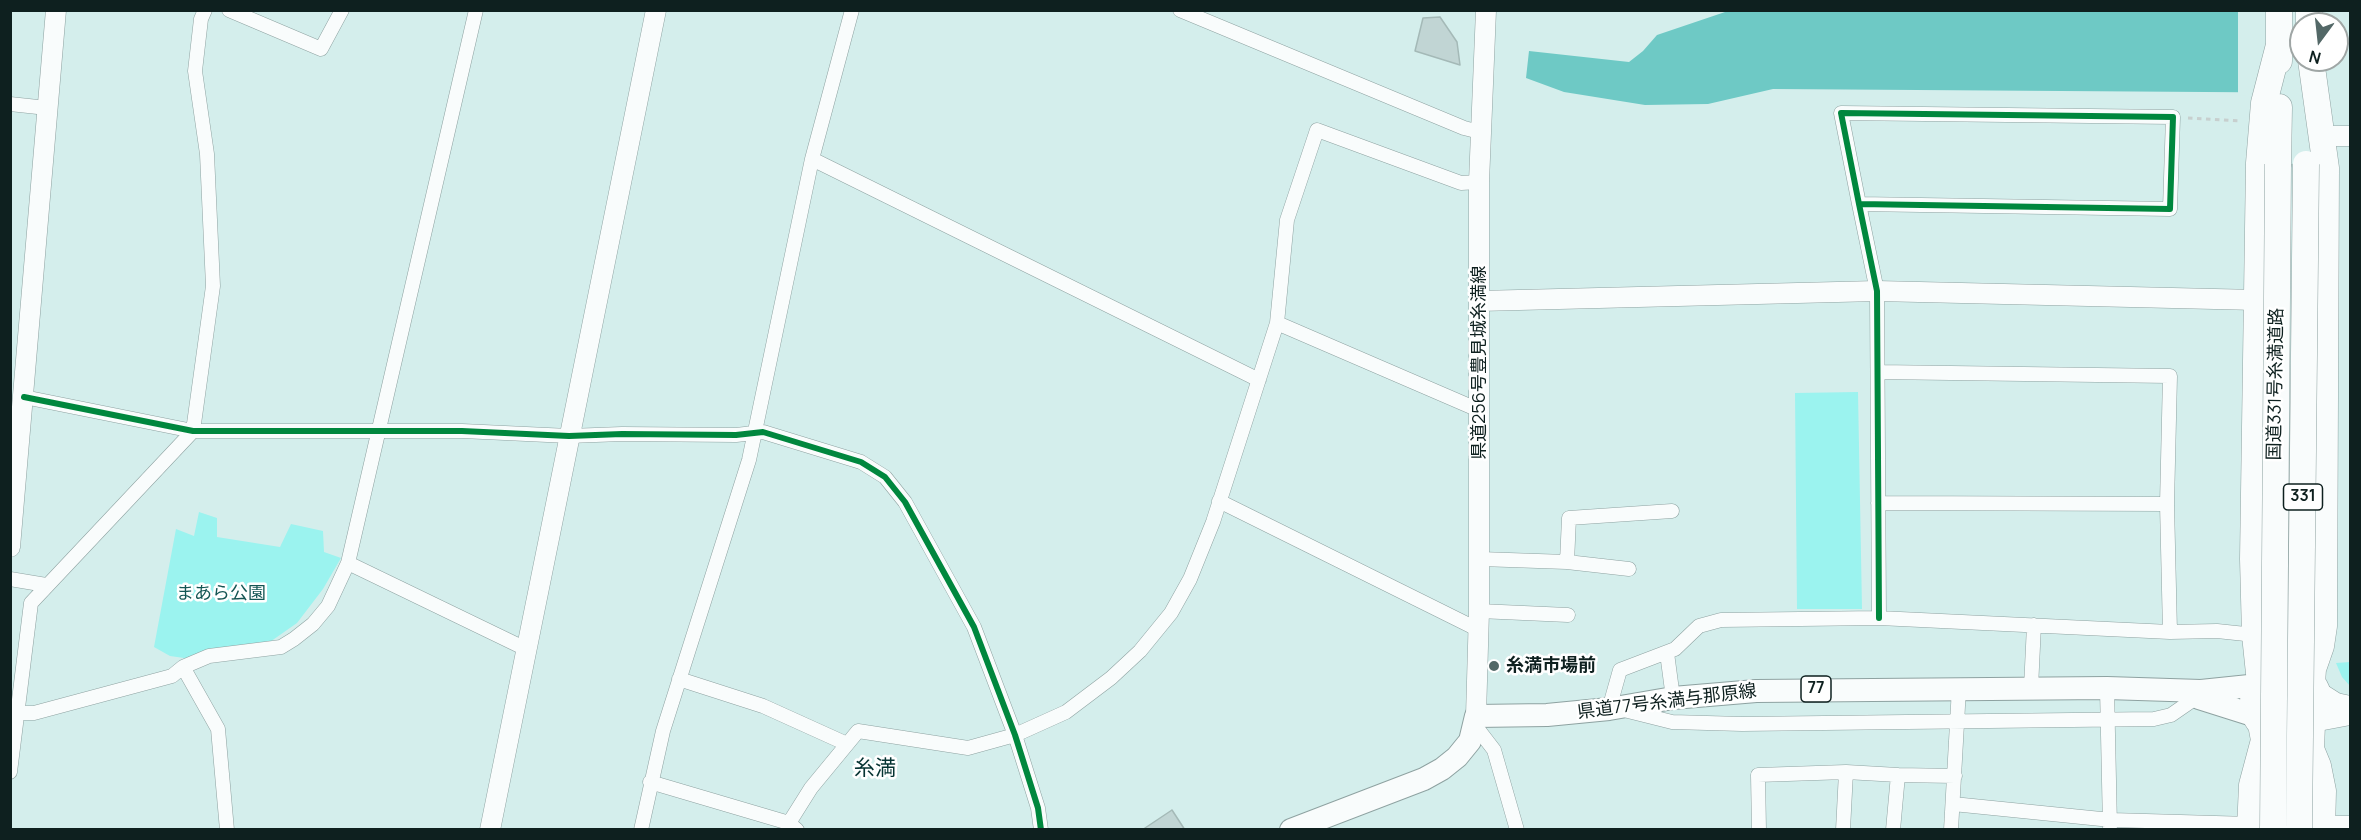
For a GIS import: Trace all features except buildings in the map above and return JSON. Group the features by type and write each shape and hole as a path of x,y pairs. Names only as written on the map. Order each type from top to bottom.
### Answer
{"highway":[{"name":"国道331号糸満道路","path":"2258,828 2278,164 2271,104 2279,45 2279,10"},
{"name":"国道331号糸満道路","path":"2311,72 2313,103 2306,164 2315,827"},
{"path":"2313,103 2323,136 2326,168 2324,626 2321,646 2313,669 2319,702 2312,723 2311,749 2318,765 2323,790 2315,827"},
{"path":"2260,684 2253,560 2259,163 2271,104"},
{"path":"2258,828 2252,785 2264,740 2253,699 2260,684 2276,672 2286,670 2296,672 2315,687"},
{"path":"2259,720 2278,734 2288,735 2298,733 2312,723"}],"main road":[{"name":"県道77号糸満与那原線","path":"1475,720 1613,709 1673,698 1756,691 2107,688 2200,692 2260,684"},
{"name":"県道77号糸満与那原線","path":"2159,691 2197,698 2259,720"},
{"path":"1291,830 1424,779 1442,769 1457,757 1470,741 1475,720"}],"street":[{"path":"10,547 19,406 56,10"},
{"path":"10,772 31,603 193,431 213,286 207,154 195,70 201,19 205,10"},
{"path":"229,10 321,49 342,10"},
{"path":"18,713 34,713 172,676 183,667 209,656 281,646 313,624 328,606 348,563 476,10"},
{"path":"490,830 656,10"},
{"path":"641,830 650,782 679,679 742,482 812,159 852,10"},
{"path":"1180,10 1464,128 1480,132"},
{"name":"県道256号豊見城糸満線","path":"1475,720 1480,559 1479,182 1486,10"},
{"path":"10,104 47,108"},
{"path":"1859,204 2170,209 2173,117 1840,113 1877,291 1879,618"},
{"path":"650,782 793,826 811,788 858,731 968,748 1015,735 1066,712 1111,678 1140,651 1171,613 1190,579 1219,501 1277,323 1287,220 1317,130 1461,183 1479,182"},
{"path":"2323,136 2350,136"},
{"path":"812,159 1259,380"},
{"path":"1479,301 1877,291 2257,300"},
{"path":"1277,323 1480,411"},
{"path":"1878,372 2170,376 2167,504 2170,632"},
{"path":"19,406 193,431 379,430 538,433 569,436 774,434 861,462 885,477 916,519 974,627 1015,735 1038,808 1041,830"},
{"path":"1219,501 1479,620 1568,615"},
{"path":"1878,503 2167,504"},
{"path":"1567,562 1569,518 1672,510"},
{"path":"1480,559 1567,562 1629,569"},
{"path":"348,563 526,649"},
{"path":"10,579 46,585"},
{"path":"2197,698 2171,716 2106,720 1742,724 1672,722 1613,709 1620,670 1667,653 1675,649 1699,626 1721,620 1879,618 2170,632 2217,631 2256,635"},
{"path":"2031,688 2034,626"},
{"path":"1667,653 1673,698"},
{"path":"183,667 218,729 227,830"},
{"path":"679,679 763,706 847,744"},
{"path":"2315,687 2336,703 2350,706"},
{"path":"1952,830 1959,688"},
{"path":"2107,688 2110,825"},
{"path":"2312,723 2350,715"},
{"path":"1475,720 1494,750 1517,830"},
{"path":"1759,830 1758,775 1846,772 1898,776 1955,776"},
{"path":"1844,830 1846,772"},
{"path":"1893,830 1898,776"},
{"path":"1953,804 2110,825 2258,828"},
{"path":"2315,827 2350,823"}],"path":[{"path":"2173,117 2246,122"}],"green space":[{"path":"1858,392 1862,609 1797,609 1795,393"},
{"name":"まあら公園","path":"199,512 217,518 217,537 280,547 291,524 323,531 324,552 341,558 323,589 297,623 267,644 191,659 170,656 154,647 176,529 194,536"},
{"path":"2350,662 2350,686 2342,677 2336,663"}],"shaded area":[{"path":"1728,11 2350,11 2350,93 1773,89 1708,104 1645,105 1564,92 1526,78 1529,51 1629,62 1657,35"}],"pier":[{"path":"2238,11 2350,11 2350,96 2238,95"}],"cycle path":[{"path":"1859,204 2170,209 2173,117 1841,113 1859,204 1877,291 1879,618"},
{"path":"24,397 193,431 462,431 569,436 736,435 763,432 861,462 885,477 905,502 974,627 1015,735 1038,808 1041,830"}],"place":[{"name":"糸満市場前","path":"1494,666"}],"district":[{"name":"糸満","path":"875,769"}]}
